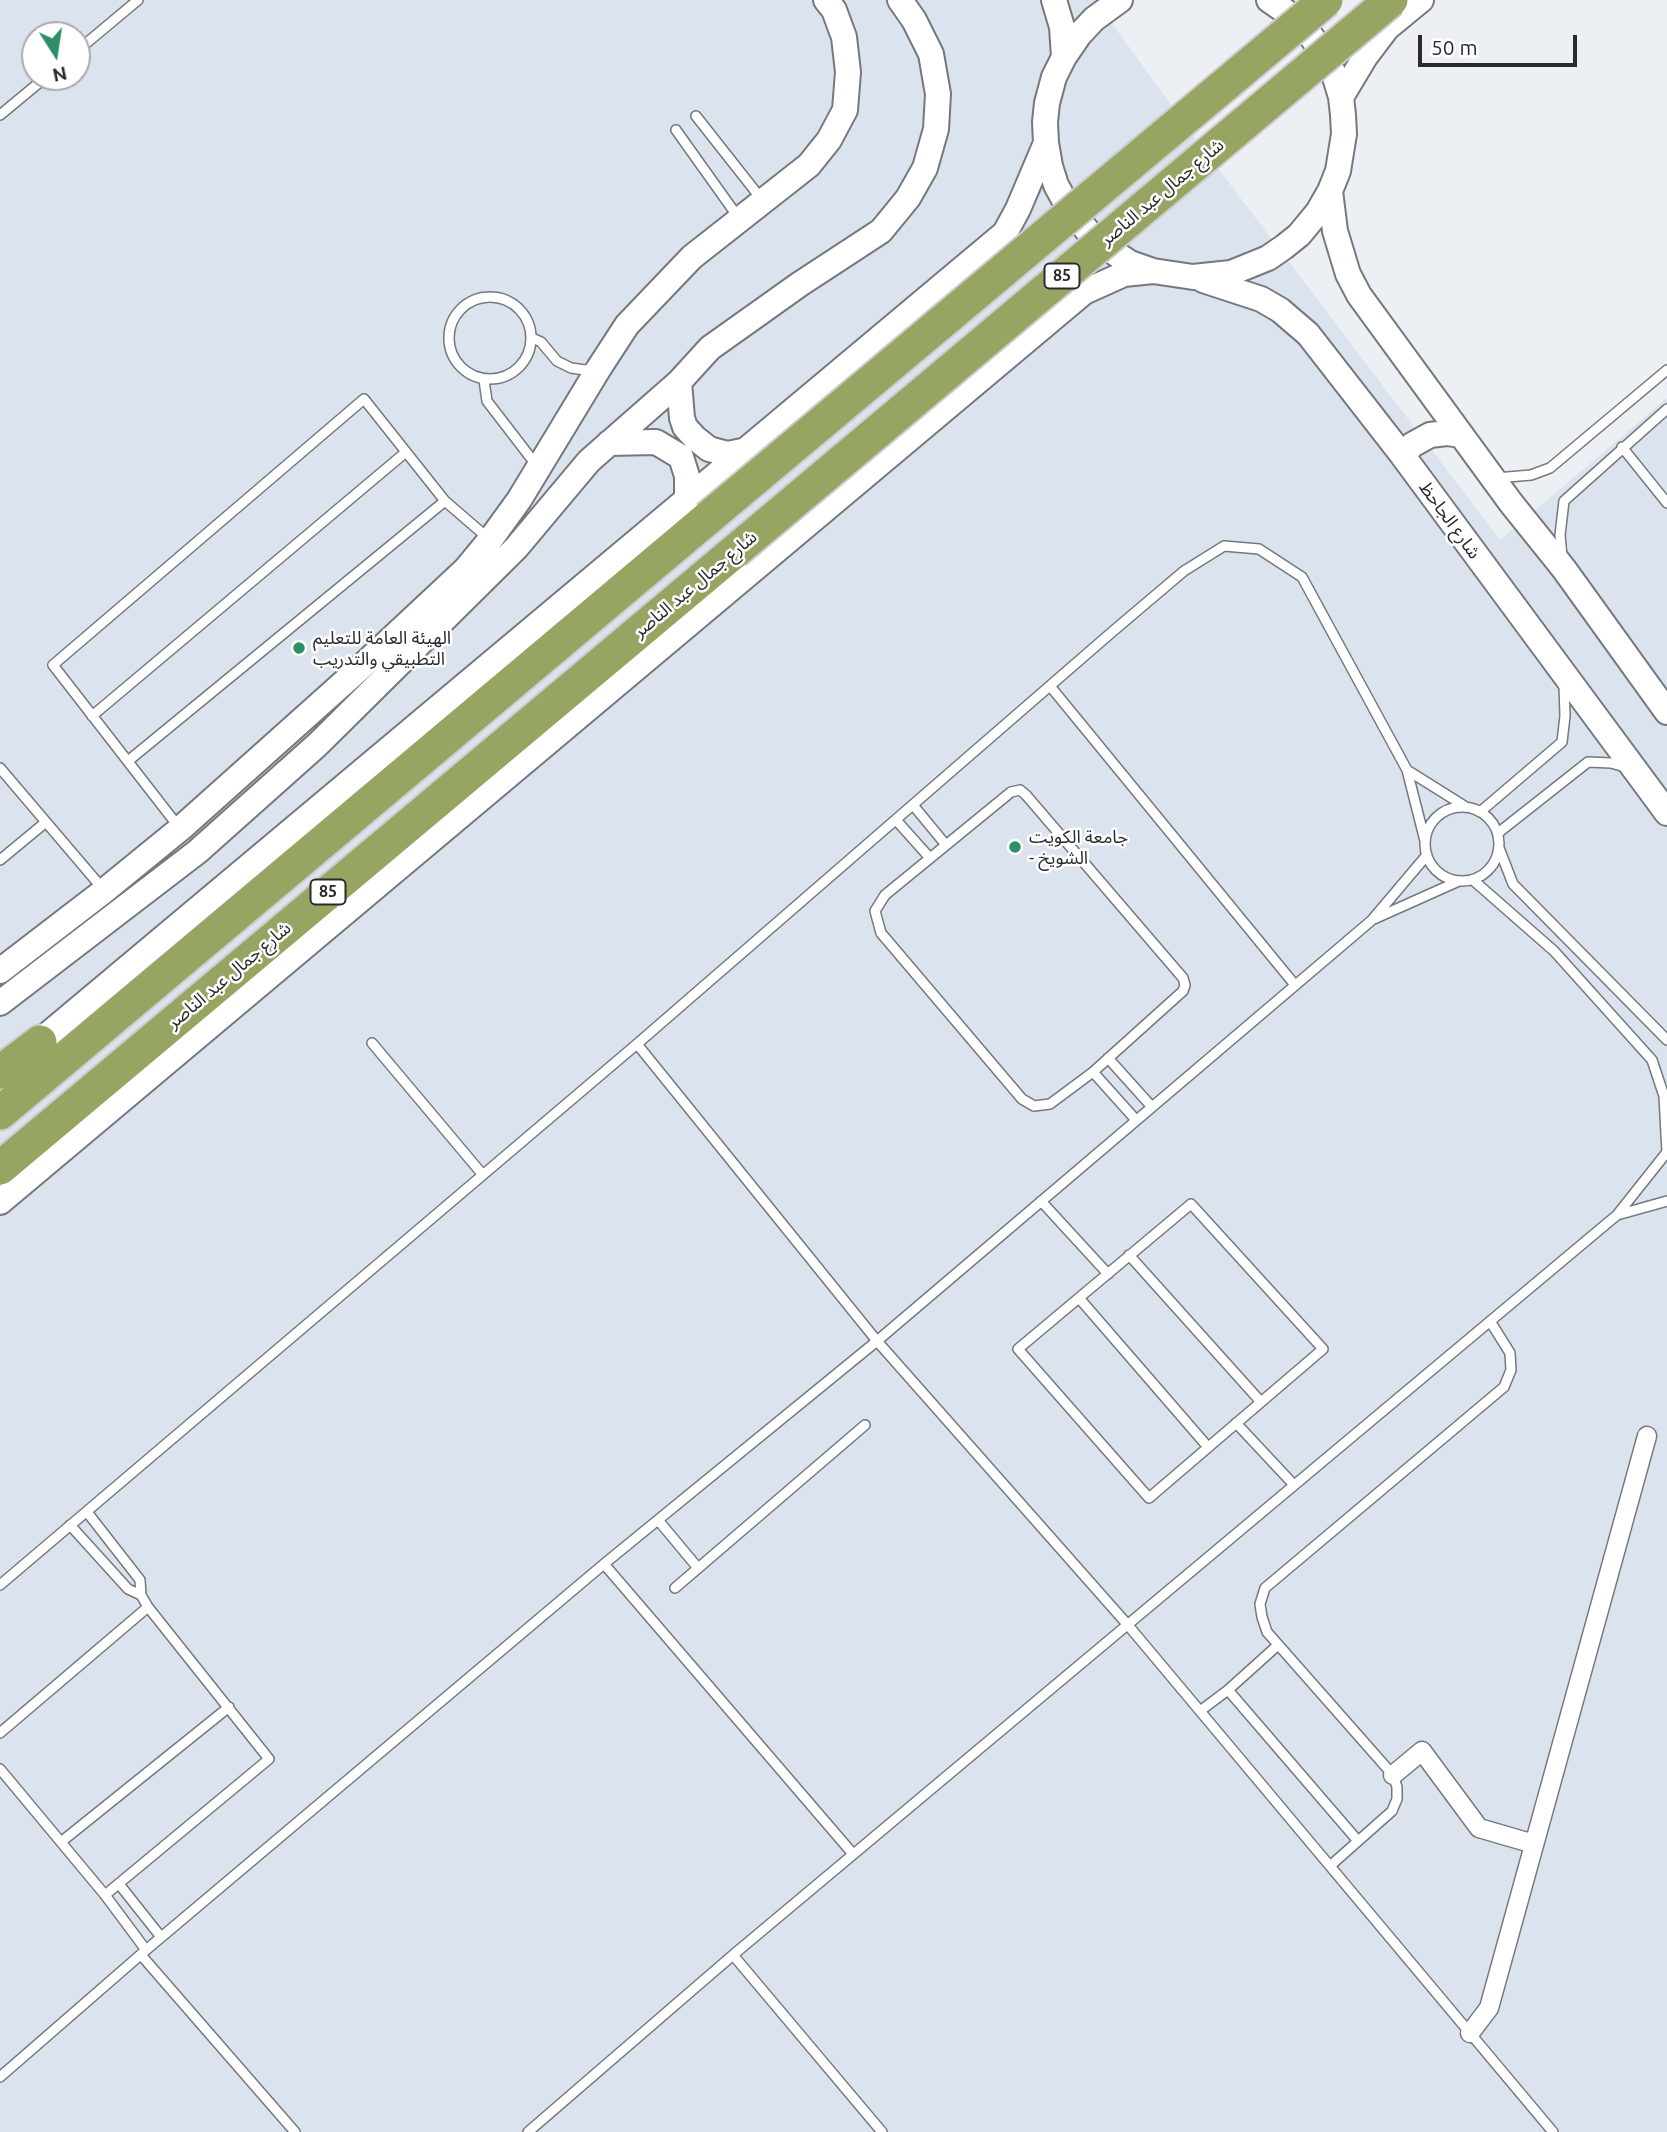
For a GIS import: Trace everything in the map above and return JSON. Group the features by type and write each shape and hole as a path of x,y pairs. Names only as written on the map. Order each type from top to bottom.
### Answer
{"highway":[{"name":"85","path":"0,1113 1326,0"},
{"name":"شارع جمال عبد الناصر","path":"0,1168 1391,0"},
{"path":"0,1074 40,1042"}],"street":[{"path":"0,971 180,829 466,569 519,500 627,325 692,257 809,165 829,140 845,110 848,72 844,37 834,10 826,0"},
{"path":"0,1003 197,852 317,745 516,548 589,461 679,382 710,348 800,284 881,232 908,198 925,168 936,129 938,94 931,54 914,20 900,0"},
{"path":"1054,0 1062,27 1063,57"},
{"path":"1120,0 1094,19 1063,57 1047,103 1046,143 1056,185 1079,223 1112,253 1153,271"},
{"path":"0,1202 1084,292 1124,274 1153,271 1193,277 1231,273 1268,258 1298,235 1318,212 1338,171 1343,145 1341,97 1334,74 1311,36 1292,16 1269,0"},
{"path":"1341,97 1365,57 1387,28 1421,0"},
{"path":"40,1042 1005,233 1046,143"},
{"path":"1330,191 1335,231 1348,274 1359,295 1493,478 1564,569 1667,712"},
{"name":"شارع الجاحظ","path":"1193,277 1261,299 1291,318 1321,350 1403,456 1667,813"},
{"path":"679,382 682,418 695,438 709,449 728,454 747,450"},
{"path":"1403,456 1412,444 1430,435 1461,435"},
{"path":"609,443 656,442 681,457 687,476 687,500"},
{"path":"1470,2033 1489,2008 1647,1436"},
{"path":"1393,1775 1422,1751 1479,1828 1534,1844"}],"lane":[{"path":"91,39 138,0"},
{"path":"0,116 29,91"},
{"path":"696,116 764,202"},
{"path":"676,130 739,219"},
{"path":"484,297 508,300 517,307 525,316 532,338 530,350 518,370 496,380 484,380 463,370 455,361 448,339 455,316 472,301 484,297"},
{"path":"532,338 541,342 557,361 570,368 599,368"},
{"path":"1493,478 1522,476 1550,468 1667,370"},
{"path":"484,380 487,401 538,467"},
{"path":"180,829 53,665 364,399 444,500 490,540"},
{"path":"1564,569 1560,535 1564,501 1667,409"},
{"path":"1622,447 1667,503"},
{"path":"92,716 406,452"},
{"path":"128,761 444,500"},
{"path":"0,1585 637,1044 1184,571 1224,546 1259,549 1302,577 1407,770 1427,855 1433,868 1444,877 1459,881 1473,880 1486,873 1495,862 1499,848"},
{"path":"1480,811 1562,742 1565,716 1563,673"},
{"path":"1050,686 1295,985"},
{"path":"1498,834 1588,762 1611,762 1635,770"},
{"path":"0,768 4,780 46,822 104,891"},
{"path":"1407,770 1466,807 1480,811 1491,821 1498,834 1499,848 1513,884 1667,1040"},
{"path":"1020,790 1183,978 1183,991 1093,1072 1050,1104 1034,1106 1022,1099 881,933 875,911 885,895 930,859 1011,792 1020,790"},
{"path":"913,805 946,845"},
{"path":"1425,841 1429,827 1439,816 1451,809 1466,807"},
{"path":"896,820 930,859"},
{"path":"0,860 46,822"},
{"path":"0,2077 161,1937 604,1564 877,1341 1372,920 1427,855"},
{"path":"528,2132 733,1955 1617,1215 1667,1153 1664,1096 1652,1060 1554,951 1473,880"},
{"path":"1372,920 1459,881"},
{"path":"372,1044 483,1174"},
{"path":"637,1044 877,1341 1127,1624 1553,2132"},
{"path":"1108,1058 1152,1107"},
{"path":"1093,1072 1136,1120"},
{"path":"1041,1201 1108,1274"},
{"path":"1617,1215 1667,1201"},
{"path":"1191,1204 1323,1349 1149,1498 1018,1349 1129,1255 1191,1204"},
{"path":"1129,1255 1262,1402"},
{"path":"1079,1298 1208,1447"},
{"path":"1330,1866 1392,1811 1397,1799 1397,1787 1393,1775 1267,1632 1261,1604 1265,1588 1504,1387 1511,1370 1510,1353 1490,1321"},
{"path":"1236,1423 1294,1485"},
{"path":"676,1588 865,1425"},
{"path":"87,1511 140,1580 141,1595 148,1607 269,1759 105,1895"},
{"path":"658,1520 698,1568"},
{"path":"70,1525 128,1588 141,1595"},
{"path":"604,1564 853,1854"},
{"path":"0,1733 148,1607"},
{"path":"1200,1710 1228,1690 1278,1645"},
{"path":"1228,1690 1358,1841"},
{"path":"61,1842 229,1707"},
{"path":"0,1769 105,1895 144,1952 295,2132"},
{"path":"119,1884 161,1937"},
{"path":"733,1955 882,2132"}],"shaded area":[{"name":"جامعة الكويت - الشويخ","path":"0,0 1095,0 1198,142 1500,540 1667,398 1667,2132 0,2132"}],"place":[{"name":"الهيئة العامة للتعليم التطبيقي والتدريب","path":"299,648"},
{"name":"جامعة الكويت - الشويخ","path":"1015,847"}]}
